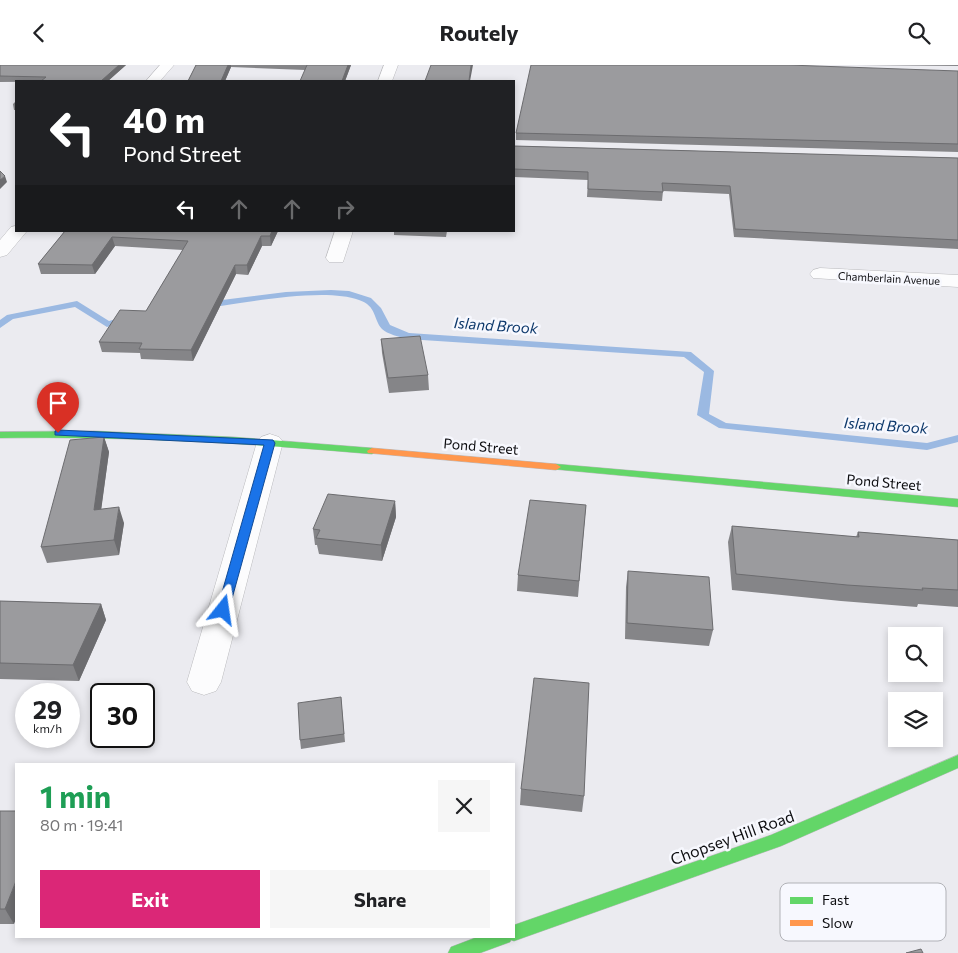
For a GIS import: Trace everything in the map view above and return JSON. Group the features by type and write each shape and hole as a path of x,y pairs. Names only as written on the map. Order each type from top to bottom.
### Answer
{"street":[{"path":"154,80 167,65"},
{"path":"386,80 391,65"},
{"path":"0,251 17,232"},
{"path":"336,257 344,232"},
{"name":"Chamberlain Avenue","path":"820,274 958,281"},
{"name":"Pond Street","path":"0,435 58,433 270,443 958,503"},
{"path":"204,682 270,443"},
{"name":"Chopsey Hill Road","path":"515,933 775,841 958,761"},
{"path":"457,953 498,938"}],"building":[{"path":"0,65 119,65 102,80 42,80 46,77 0,76"},
{"path":"196,65 228,65 221,80 188,80"},
{"path":"307,65 348,65 342,80 300,80"},
{"path":"431,65 471,65 469,80 425,80"},
{"path":"531,65 788,65 958,71 958,144 516,133"},
{"path":"515,146 958,158 958,240 735,229 730,186 662,183 663,192 588,189 588,172 515,169"},
{"path":"0,171 5,176 0,180"},
{"path":"64,232 272,232 270,236 261,236 247,265 235,265 191,350 139,349 142,343 99,342 120,310 146,311 188,241 112,237 92,265 38,264"},
{"path":"420,336 428,375 388,378 381,339"},
{"path":"104,437 94,510 119,507 114,540 41,547 70,440"},
{"path":"328,494 395,501 381,545 316,538 320,530 313,529"},
{"path":"530,500 586,505 579,581 518,575"},
{"path":"732,526 859,537 858,532 958,540 958,590 922,588 923,590 847,585 736,574"},
{"path":"628,571 709,577 713,630 627,623"},
{"path":"0,601 101,604 73,665 0,663"},
{"path":"534,678 589,683 584,796 521,789"},
{"path":"341,697 344,734 300,740 298,703"},
{"path":"0,811 15,811 15,884 5,909 0,909"},
{"path":"921,949 923,953 906,953"}],"waterway":[{"name":"Island Brook","path":"206,305 309,293 349,294 368,300 378,310 386,327 407,336 687,354 709,371 703,415 723,426 927,447 958,438"},
{"name":"Island Brook","path":"0,325 10,317 77,304 107,324 127,319"}],"traffic: fast":[{"path":"0,435 140,435 279,443 372,451"},
{"path":"556,467 958,503"},
{"path":"515,933 775,841 958,761"},
{"path":"457,953 498,938"}],"traffic: slow":[{"path":"372,451 556,467"}],"route":[{"path":"58,433 270,443 223,610"}]}
